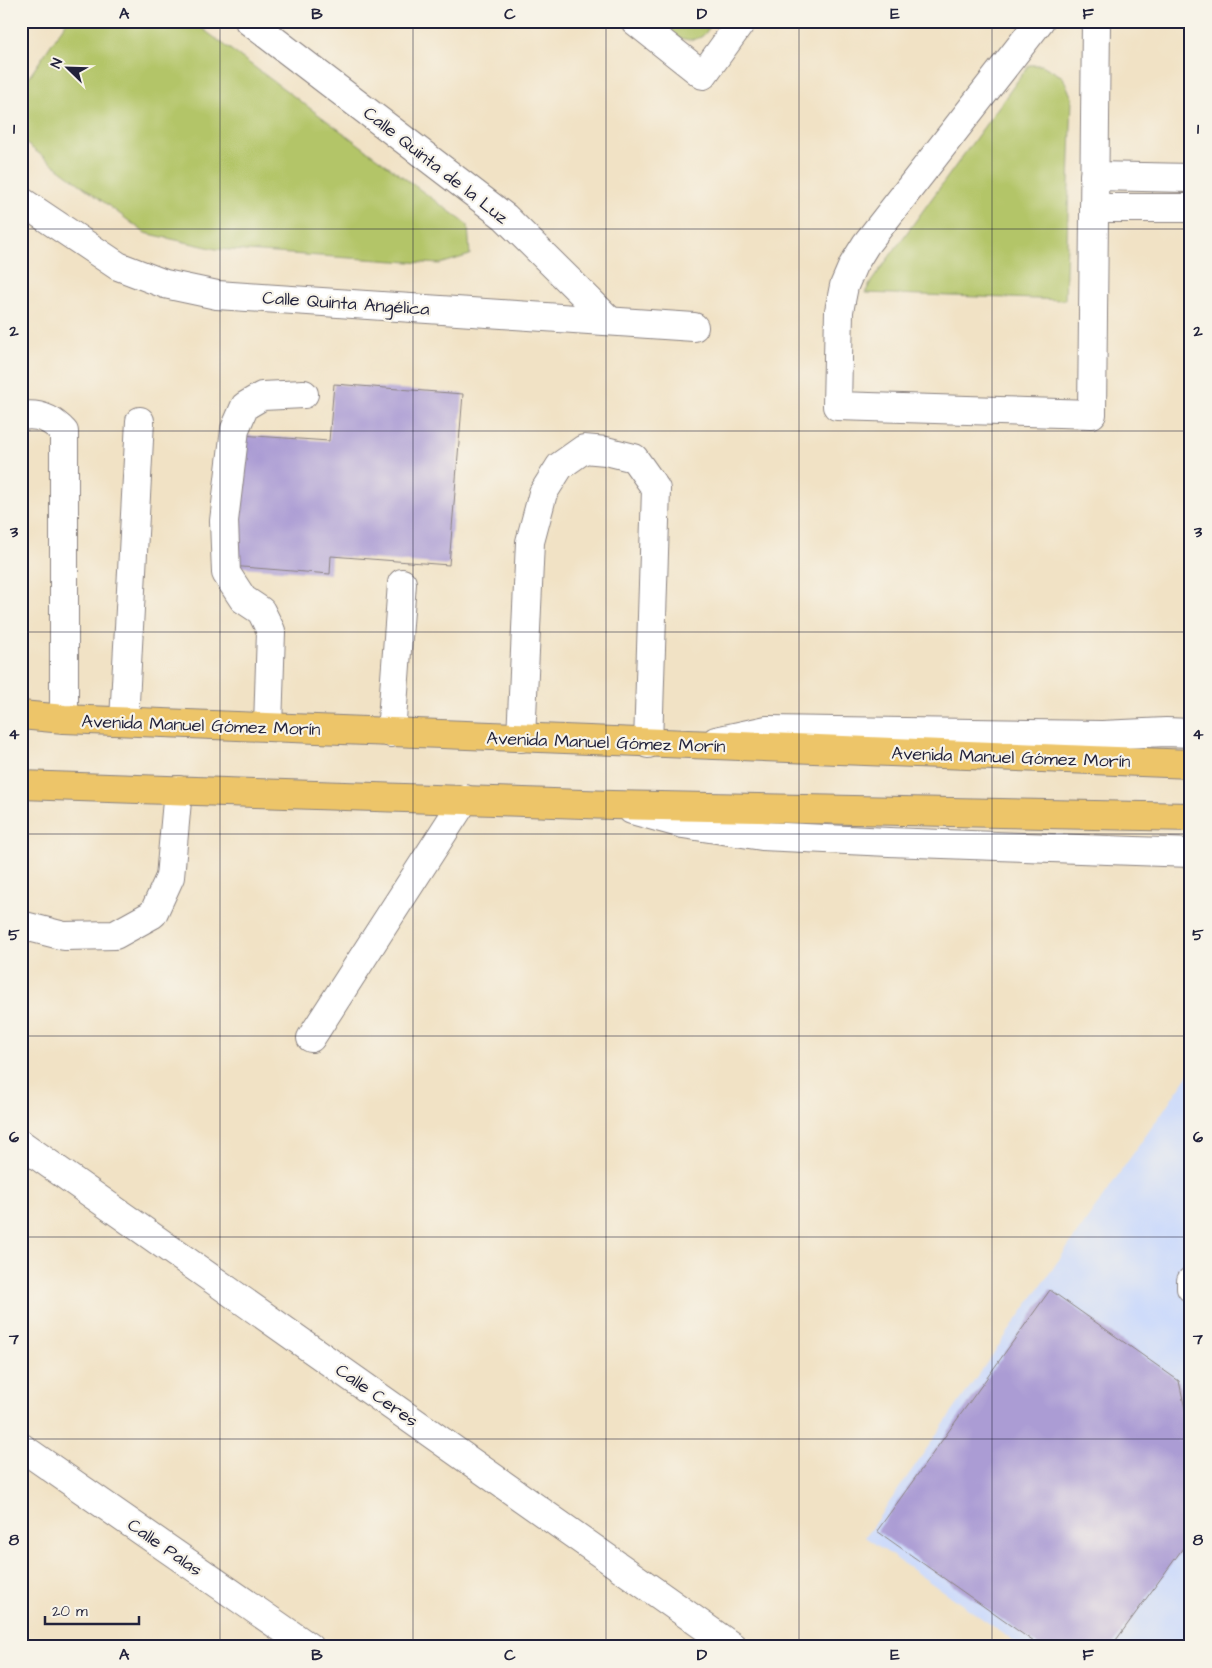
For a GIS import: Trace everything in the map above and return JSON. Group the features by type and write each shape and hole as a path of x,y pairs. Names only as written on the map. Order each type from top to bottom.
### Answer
{"main road":[{"name":"Avenida Manuel Gómez Morín","path":"21,716 694,746 1191,764"},
{"path":"21,784 612,805 1191,817"}],"street":[{"name":"Calle Quinta de la Luz","path":"249,21 505,217 610,321"},
{"path":"635,21 703,76 742,21"},
{"path":"1040,21 866,244 853,265 844,286 839,311 837,406 1092,414 1096,21"},
{"path":"1094,176 1191,178"},
{"name":"Calle Quinta Angélica","path":"21,201 118,266 165,284 217,295 694,327"},
{"path":"1094,208 1191,208"},
{"path":"268,728 271,631 261,611 243,599 226,572 224,521 235,430 245,406 262,396 304,394"},
{"path":"21,416 43,416 51,420 64,432 64,719"},
{"path":"124,721 140,420"},
{"path":"521,738 530,542 543,493 560,466 584,449 606,451 634,458 656,489 648,744"},
{"path":"391,733 402,583"},
{"path":"694,746 766,730 1102,735 1178,733 1191,717"},
{"path":"21,925 64,936 115,934 153,914 170,878 178,790"},
{"path":"311,1038 465,800"},
{"path":"612,805 683,824 762,836 1191,853"},
{"name":"Calle Ceres","path":"21,1144 732,1647"},
{"path":"1191,1281 1191,1288"},
{"name":"Calle Palas","path":"21,1448 309,1647"}],"shaded area":[{"path":"1191,1071 1191,1647 1023,1647 865,1537"}],"green space":[{"path":"67,21 192,21 468,225 470,255 440,264 216,249 145,233 21,140 21,89"},
{"path":"654,21 714,21 701,37 688,40 676,36"},
{"path":"1029,65 1042,65 1063,77 1072,98 1065,300 865,293 871,282"}],"building":[{"path":"334,384 463,394 449,565 331,556 330,574 230,566 241,435 329,441"},
{"path":"1050,1290 1179,1381 1191,1437 1191,1537 1111,1647 1041,1647 877,1531"}]}
